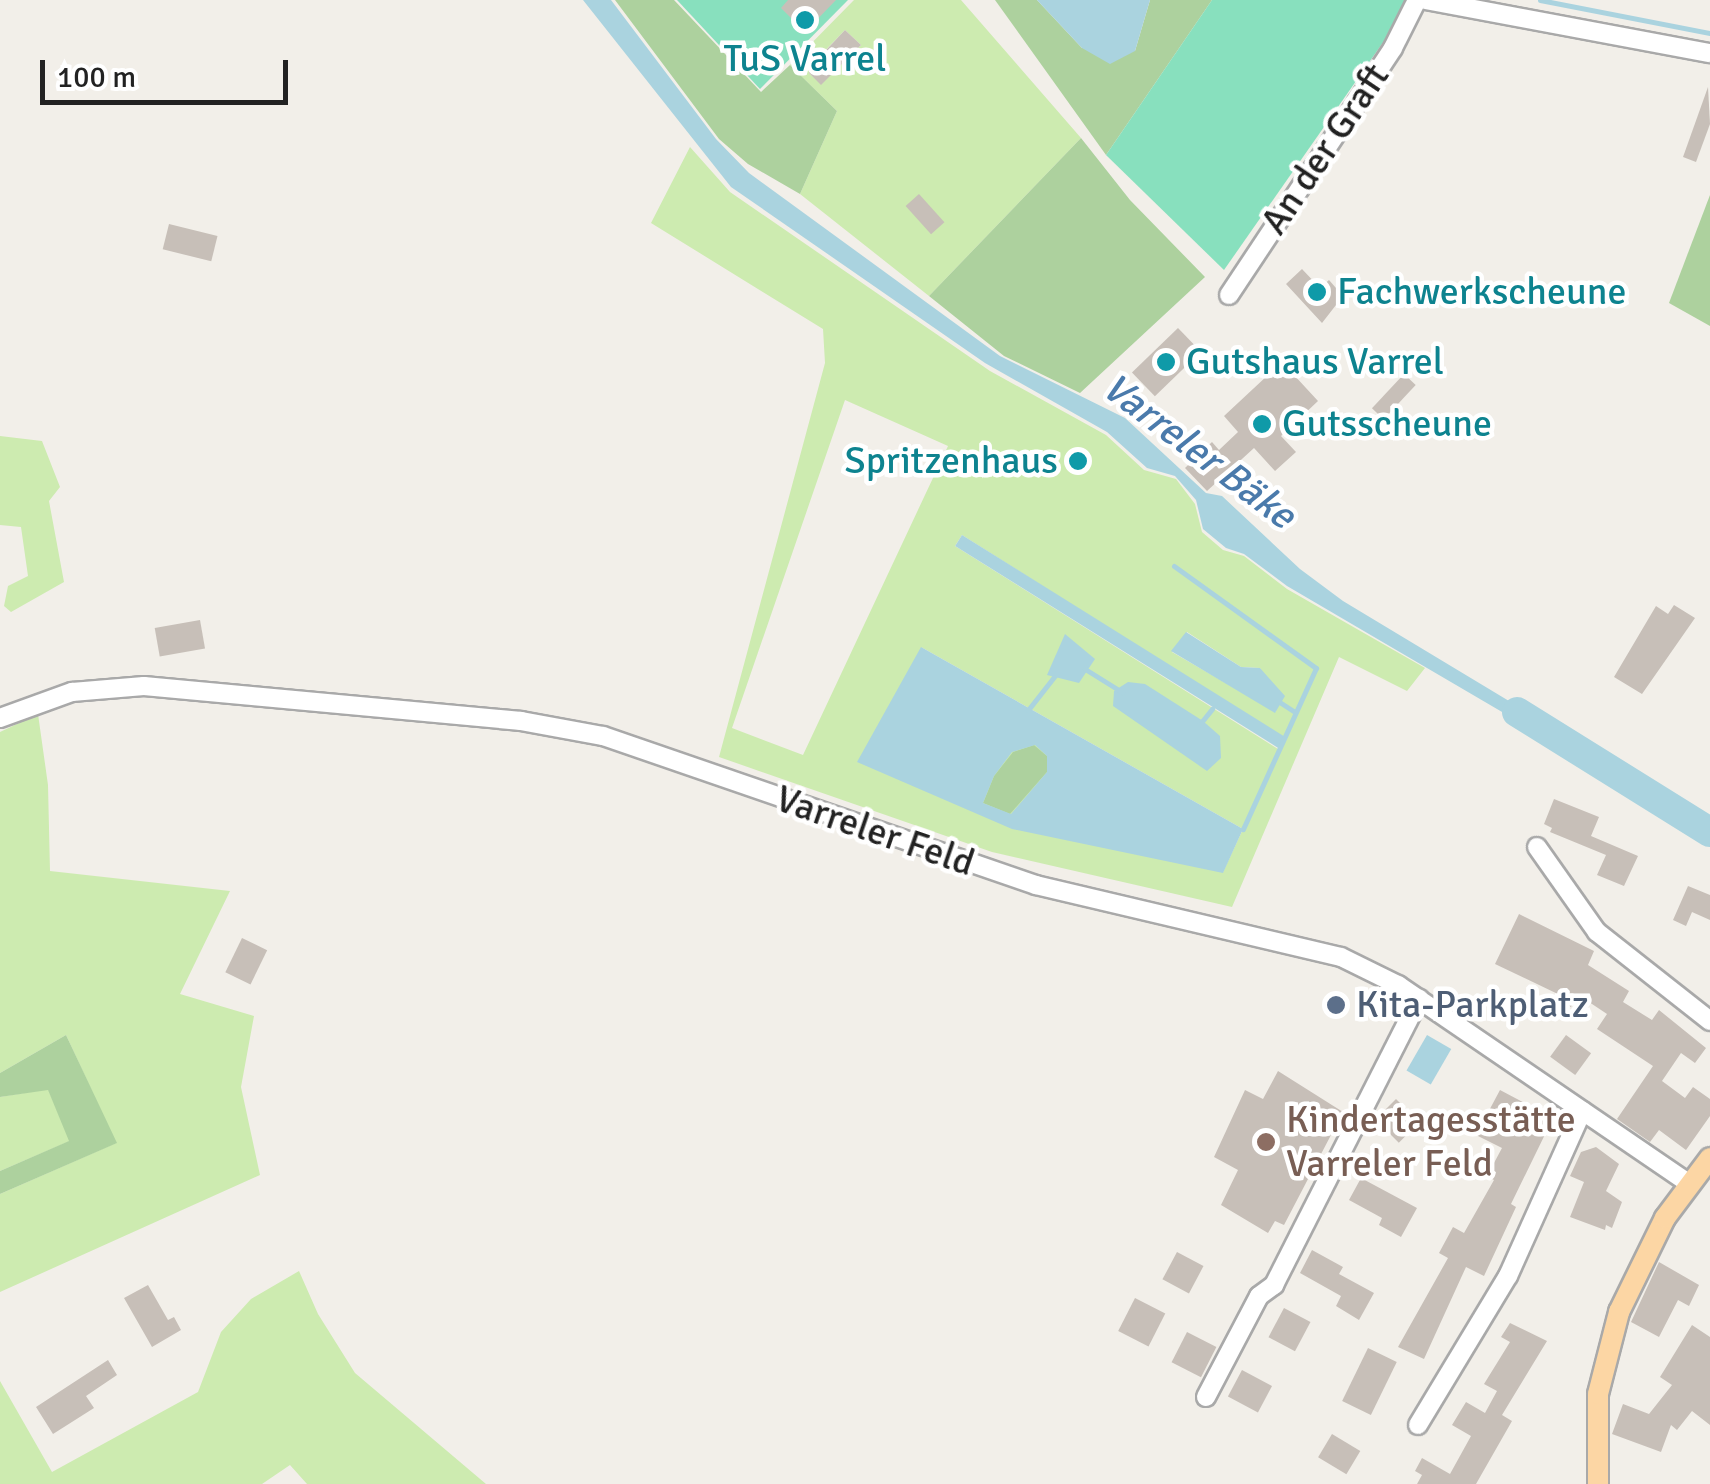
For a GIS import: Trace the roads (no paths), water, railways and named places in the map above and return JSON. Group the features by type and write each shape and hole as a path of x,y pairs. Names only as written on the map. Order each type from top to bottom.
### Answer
{"main road":[{"path":"1598,1484 1596,1419 1607,1350 1631,1284 1688,1183 1710,1158"}],"street":[{"name":"An der Graft","path":"1229,295 1393,48 1416,0"},
{"path":"1426,0 1710,53"},
{"name":"Varreler Feld","path":"0,718 72,692 144,686 572,728 1036,885 1341,957 1419,999 1688,1183"},
{"path":"1536,846 1597,932 1710,1021"},
{"path":"1206,1396 1243,1312 1274,1285 1419,999"},
{"path":"1418,1425 1502,1288 1582,1110"}],"water":[{"path":"583,0 611,0 716,139 749,173 1000,356 1125,418 1206,493 1222,496 1300,569 1343,601 1544,722 1551,733 1538,733 1287,586 1244,554 1226,548 1203,529 1196,500 1175,476 1147,468 1107,432 985,363 731,187"},
{"path":"1037,0 1150,0 1135,51 1110,64 1082,48"},
{"path":"962,535 1285,737 1278,748 955,546"},
{"path":"1186,632 1241,667 1260,668 1285,696 1275,713 1171,651"},
{"path":"1065,634 1095,659 1079,683 1047,675"},
{"path":"921,647 1243,829 1223,873 1012,829 857,762","holes":["1035,745 1047,756 1047,772 1011,814 983,803 994,776 1012,752"]},
{"path":"1128,682 1145,684 1203,721 1220,736 1221,758 1207,771 1113,706 1114,691"},
{"path":"1427,1035 1451,1049 1431,1085 1406,1071"}],"waterway":[{"path":"1540,0 1710,33"},
{"path":"1174,566 1316,668 1243,829"},
{"path":"1085,669 1122,692"},
{"path":"1028,710 1057,673"},
{"path":"1281,703 1295,712"},
{"path":"1199,725 1212,709"},
{"name":"Varreler Bäke","path":"1517,712 1710,832"}],"place":[{"name":"TuS Varrel","path":"805,20"},
{"name":"Fachwerkscheune","path":"1317,292"},
{"name":"Gutshaus Varrel","path":"1166,362"},
{"name":"Gutsscheune","path":"1262,424"},
{"name":"Spritzenhaus","path":"1078,461"},
{"name":"Kita-Parkplatz","path":"1336,1005"},
{"name":"Kindertagesstätte Varreler Feld","path":"1266,1142"}]}
